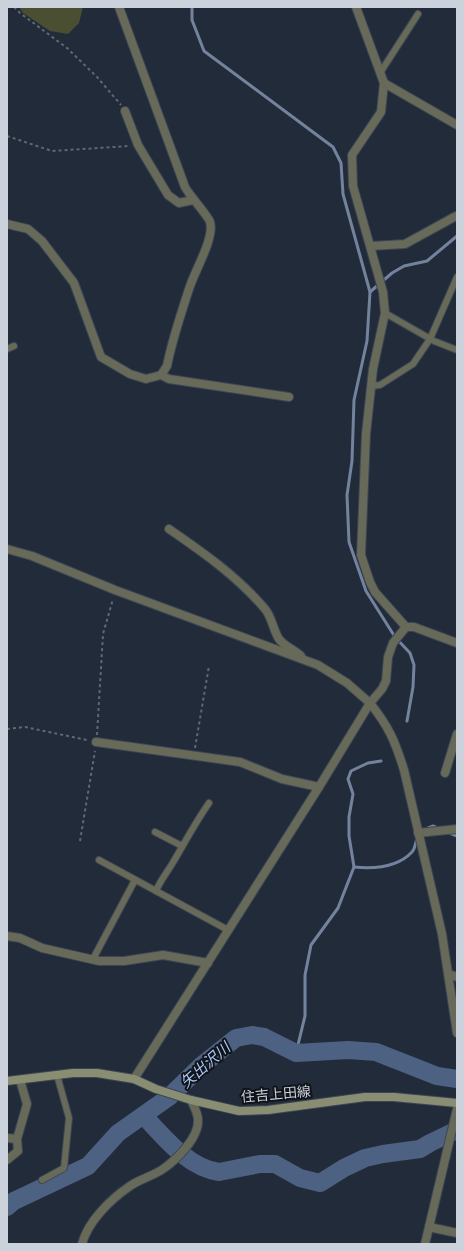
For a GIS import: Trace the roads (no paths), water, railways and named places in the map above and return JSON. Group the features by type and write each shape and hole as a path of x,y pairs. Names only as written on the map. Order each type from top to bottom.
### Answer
{"main road":[{"name":"住吉上田線","path":"7,1081 97,1072 134,1079 156,1089 180,1097 239,1111 268,1110 365,1097 401,1097 457,1103"}],"street":[{"path":"7,224 28,229 42,241 74,283 101,357 135,376 146,379 161,374 167,366 189,288 208,242 211,227 210,220 184,188 119,7"},
{"path":"356,7 384,83 381,112 352,155 353,186 383,292 385,313 371,386 366,434 361,554 370,582 375,592 406,627 414,627 457,643"},
{"path":"384,83 457,126"},
{"path":"125,111 138,145 168,195 179,203 193,200"},
{"path":"371,246 405,244 456,216"},
{"path":"161,374 169,379 289,397"},
{"path":"169,529 213,560 248,590 267,611 279,639 286,646 301,656 301,659"},
{"path":"7,550 32,556 115,590 318,665 347,683 370,703 386,723 397,746 404,770 442,934 457,1033"},
{"path":"134,1079 319,787 370,703 382,689 386,681 388,657 394,643 406,627"},
{"path":"445,773 457,735"},
{"path":"96,742 240,762 282,779 319,787"},
{"path":"418,833 457,829"},
{"path":"7,936 20,938 42,948 99,961 124,961 163,955 208,963"},
{"path":"449,974 457,977"},
{"path":"7,1160 18,1150 17,1139 28,1104 20,1080"},
{"path":"82,1244 84,1234 100,1213 130,1186 163,1169 186,1148 197,1128 198,1121 197,1112 191,1100"},
{"path":"425,1244 457,1109"},
{"path":"7,1138 17,1139"},
{"path":"429,1227 457,1233"}],"lane":[{"path":"380,73 418,14"},
{"path":"371,386 380,385 413,364 430,339 457,277"},
{"path":"385,313 430,339 457,350"},
{"path":"7,349 14,346"},
{"path":"156,891 164,873 170,866 209,803"},
{"path":"155,832 182,846"},
{"path":"99,860 228,930"},
{"path":"93,959 135,880"},
{"path":"42,1180 64,1168 65,1161 69,1118 57,1075"}],"waterway":[{"path":"192,7 192,20 204,51 333,147 341,163 343,194 370,292 367,341 354,400 352,461 347,495 349,542 366,591 395,637 410,653 414,665 413,687 407,721"},
{"path":"370,292 392,273 404,266 427,261 457,236"},
{"path":"296,1053 305,1016 305,975 311,945 338,908 354,867 349,836 349,817 353,794 348,779 351,771 368,763 381,761"},
{"path":"426,829 433,826 438,828"},
{"path":"447,832 457,836"},
{"path":"354,867 369,868 385,866 399,861 413,851 417,837"},
{"name":"矢出沢川","path":"7,1207 14,1201 88,1166 118,1133 169,1097 202,1065 236,1038 252,1035 264,1037 296,1053 348,1050 376,1052 437,1076 457,1079"},
{"path":"144,1116 168,1142 197,1165 219,1172 260,1164 275,1164 300,1178 320,1183 344,1168 365,1158 420,1149 457,1130"}]}
